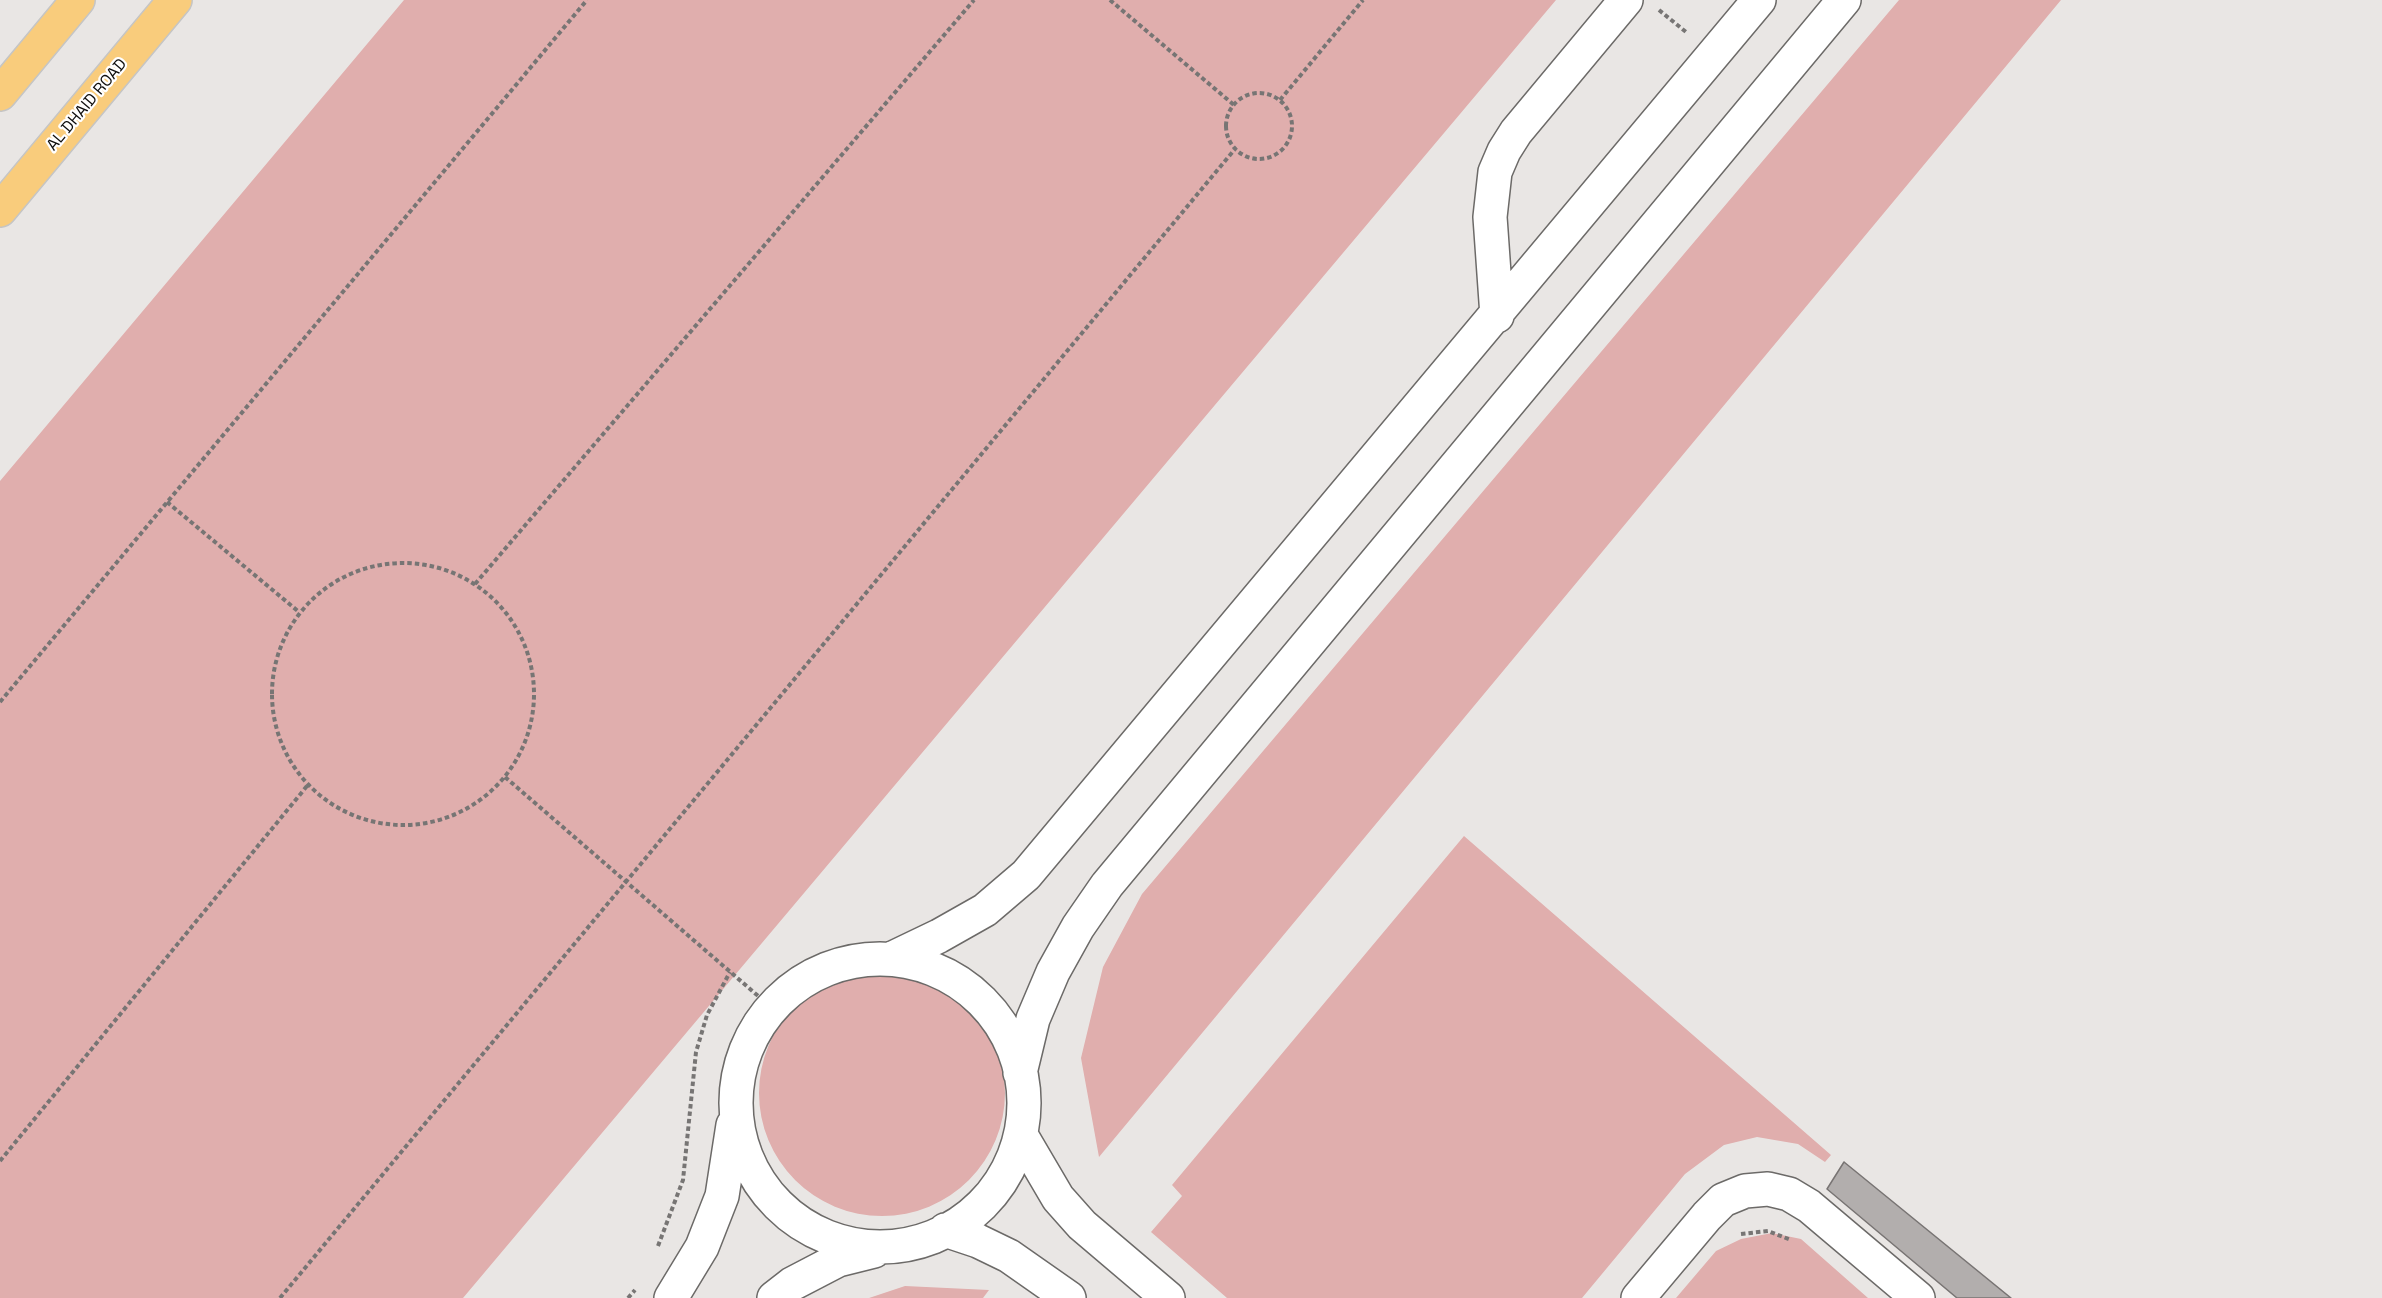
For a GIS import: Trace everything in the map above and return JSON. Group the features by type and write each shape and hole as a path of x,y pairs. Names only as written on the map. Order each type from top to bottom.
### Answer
{"highway":[{"path":"0,94 78,0"},
{"name":"AL DHAID ROAD","path":"0,210 175,0"}],"street":[{"path":"891,959 985,910 1026,875 1497,316 1759,0"},
{"path":"1020,1073 1033,1019 1053,972 1078,927 1107,885 1844,0"},
{"path":"1497,316 1490,217 1495,172 1516,132 1641,3"},
{"path":"671,1298 702,1247 722,1196 743,1056 755,1031 772,1008 806,980 846,962 891,959 927,966 960,983 988,1007 1009,1038 1020,1073 1024,1095 1021,1135 999,1183 976,1210 945,1230 919,1242 838,1260 792,1284 774,1298"},
{"path":"737,1084 737,1127 740,1137 750,1167 773,1202 807,1228 845,1244 888,1248"},
{"path":"1021,1135 1058,1198 1082,1225 1168,1298"},
{"path":"1638,1298 1723,1200 1745,1191 1768,1189 1790,1194 1809,1206 1918,1298"},
{"path":"945,1230 978,1241 1009,1256 1069,1298"}],"path":[{"path":"0,702 587,0"},
{"path":"475,584 974,0"},
{"path":"1110,0 1234,105"},
{"path":"1280,100 1363,0"},
{"path":"1641,3 1713,56"},
{"path":"1265,94 1280,100 1290,115 1292,133 1283,149 1268,159 1250,159 1235,149 1227,135 1227,119 1234,105 1248,95 1265,94"},
{"path":"280,1298 1235,149"},
{"path":"167,502 299,612"},
{"path":"382,564 430,565 475,584 507,614 527,652 534,695 526,739 505,777 471,807 430,824 386,825 343,813 308,786 282,747 271,701 278,654 299,612 336,580 382,564"},
{"path":"505,777 772,1008"},
{"path":"0,1161 308,786"},
{"path":"657,1248 683,1180 696,1052 707,1015 730,972"},
{"path":"1738,1234 1768,1231 1798,1242"},
{"path":"628,1298 637,1288"}],"shaded area":[{"path":"404,0 1556,0 463,1298 0,1298 0,481"},
{"path":"1899,0 2061,0 1099,1157 1081,1058 1103,967 1142,894"},
{"path":"1464,836 1831,1155 1825,1162 1798,1144 1757,1137 1724,1145 1685,1174 1582,1298 1227,1298 1151,1232 1182,1196 1172,1185"},
{"path":"882,970 918,975 950,991 969,1006 984,1025 1000,1057 1005,1093 1000,1129 984,1161 969,1180 950,1195 918,1211 882,1216 846,1211 814,1195 795,1180 780,1161 764,1129 759,1093 764,1057 780,1025 795,1006 814,991 846,975"},
{"path":"1772,1233 1801,1239 1868,1298 1676,1298 1716,1251 1741,1239"},
{"path":"905,1286 989,1290 983,1298 869,1298"}],"building":[{"path":"1844,1162 2011,1298 1957,1298 1827,1189"}]}
